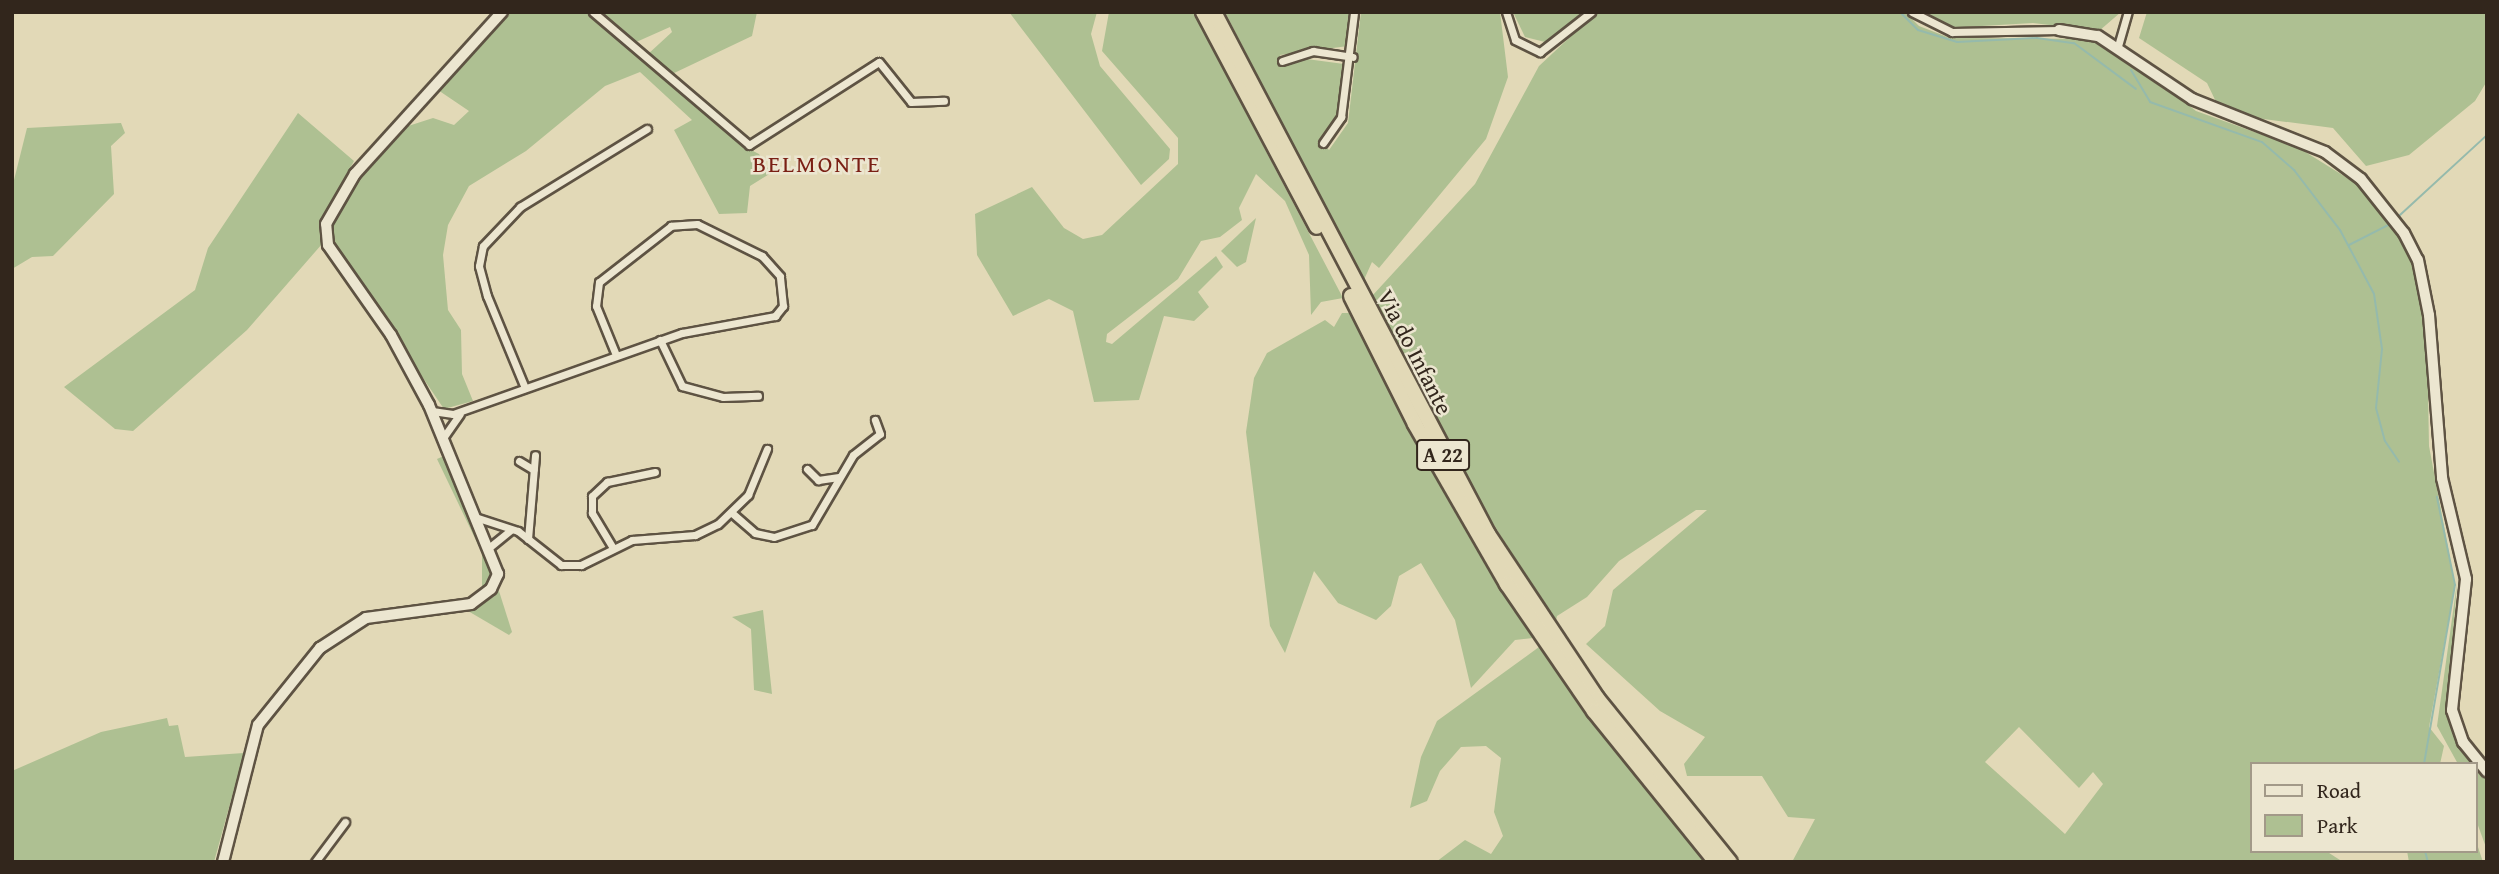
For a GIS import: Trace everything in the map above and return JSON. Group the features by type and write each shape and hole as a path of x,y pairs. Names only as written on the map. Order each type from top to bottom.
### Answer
{"highway":[{"name":"Via do Infante","path":"1203,12 1477,535 1594,711 1716,862"},
{"name":"Via do Infante","path":"1214,12 1488,534 1597,698 1730,862"}],"street":[{"path":"223,862 258,726 320,649 366,618 456,608 482,599 498,574 491,546 431,410 391,335 328,245 326,224 355,174 502,12"},
{"path":"593,12 749,145 879,62 911,102 944,101"},
{"path":"1323,144 1341,117 1353,57 1354,12"},
{"path":"1506,12 1515,40 1540,52 1591,12"},
{"path":"1912,12 1952,32 2059,30 2118,46 2192,99 2325,152 2395,218 2418,260 2433,350 2442,478 2466,579 2452,710 2463,742 2487,772"},
{"path":"2118,46 2128,12"},
{"path":"1282,61 1313,51 1353,57"},
{"path":"526,388 486,296 479,266 483,246 520,207 647,129"},
{"path":"431,410 468,410 660,340 775,316 783,306 780,276 762,256 697,224 671,226 599,282 596,306 616,355"},
{"path":"660,340 682,386 723,397 758,396"},
{"path":"443,438 468,410"},
{"path":"732,513 755,533 794,535 812,524 839,477 880,434 875,420"},
{"path":"478,519 518,531 561,565 580,565 613,548 654,536 695,535 732,513 755,482 767,449"},
{"path":"528,539 535,455"},
{"path":"519,461 534,470"},
{"path":"807,469 818,480 839,477"},
{"path":"613,548 592,513 592,496 607,482 655,472"},
{"path":"491,546 501,533 518,531"},
{"path":"315,862 345,821"}],"green space":[{"path":"506,12 587,12 741,145 759,154 771,173 750,186 747,213 719,214 674,130 692,120 640,72 605,86 526,151 469,186 448,225 443,255 448,310 461,330 462,374 473,401 444,409 335,248 331,227 362,171 399,129 433,118 454,125 469,111 435,88"},
{"path":"601,12 757,12 752,36 670,75 647,55 672,32 670,27 634,43"},
{"path":"1009,12 1097,12 1091,34 1100,66 1170,149 1169,159 1141,185"},
{"path":"1109,12 1193,12 1343,298 1321,302 1311,315 1309,255 1285,201 1256,174 1239,208 1242,220 1220,237 1201,241 1178,279 1107,334 1106,342 1112,344 1216,256 1223,267 1198,292 1209,307 1194,321 1164,316 1139,400 1094,402 1073,311 1049,299 1013,316 977,255 975,214 1032,187 1064,228 1083,239 1102,235 1178,164 1178,138 1102,51"},
{"path":"1225,12 1350,12 1348,46 1280,55 1284,66 1299,58 1344,64 1337,117 1321,141 1329,150 1348,123 1361,12 1500,12 1508,77 1486,139 1379,268 1372,262 1363,282"},
{"path":"1513,12 1584,12 1545,42 1525,37"},
{"path":"1597,12 1905,12 1919,26 1950,38 2089,39 2139,66 2196,111 2299,148 2360,186 2402,238 2417,271 2427,338 2429,446 2455,585 2429,727 2444,746 2440,762 2250,762 2250,853 2329,853 2343,862 1792,862 1815,819 1788,817 1762,776 1687,776 1684,764 1705,737 1660,711 1586,644 1605,626 1613,590 1707,510 1696,510 1619,561 1587,597 1557,616 1555,625 1452,456 1372,296 1475,184 1539,66","holes":["2019,727 2079,788 2093,772 2103,784 2065,834 1985,762"]},
{"path":"1917,12 2121,12 2099,31 2033,23 1948,28"},
{"path":"2147,12 2487,12 2487,81 2475,101 2409,155 2366,166 2333,128 2241,116 2218,106 2207,83 2139,38"},
{"path":"298,113 354,161 321,221 322,244 247,330 133,431 115,429 64,387 195,290 208,248"},
{"path":"121,123 125,133 111,146 114,194 53,256 32,257 12,269 12,188 27,128"},
{"path":"1256,218 1246,262 1237,267 1221,251"},
{"path":"1342,313 1352,313 1426,460 1533,638 1515,640 1471,688 1455,620 1421,563 1399,576 1391,606 1376,620 1338,603 1314,571 1285,653 1270,626 1246,432 1254,378 1267,353 1325,320 1334,327"},
{"path":"446,455 493,558 493,582 482,592 482,553 437,459"},
{"path":"2457,583 2447,712 2471,762 2457,762 2437,726"},
{"path":"498,588 512,632 509,635 468,611"},
{"path":"763,610 772,694 754,690 751,629 732,617"},
{"path":"1539,647 1642,785 1705,862 1436,862 1465,840 1491,854 1503,836 1494,812 1501,758 1486,746 1461,747 1440,771 1427,801 1410,808 1421,757 1437,721"},
{"path":"167,718 169,726 178,725 185,757 244,753 214,862 12,862 12,771 101,732"},
{"path":"2478,770 2487,778 2487,850 2478,825"},
{"path":"2478,847 2483,862 2409,862 2407,853 2478,853"}],"waterway":[{"path":"1900,12 1918,30 1957,42 2037,38 2074,43 2136,89"},
{"path":"2131,70 2150,102 2262,142 2294,170 2340,230 2374,294 2382,349 2376,408 2385,441 2399,462"},
{"path":"2400,215 2487,135"},
{"path":"2349,245 2390,224"},
{"path":"2424,762 2455,585 2437,497"},
{"path":"2426,853 2428,862"}],"district":[{"name":"BELMONTE","path":"817,164"}]}
